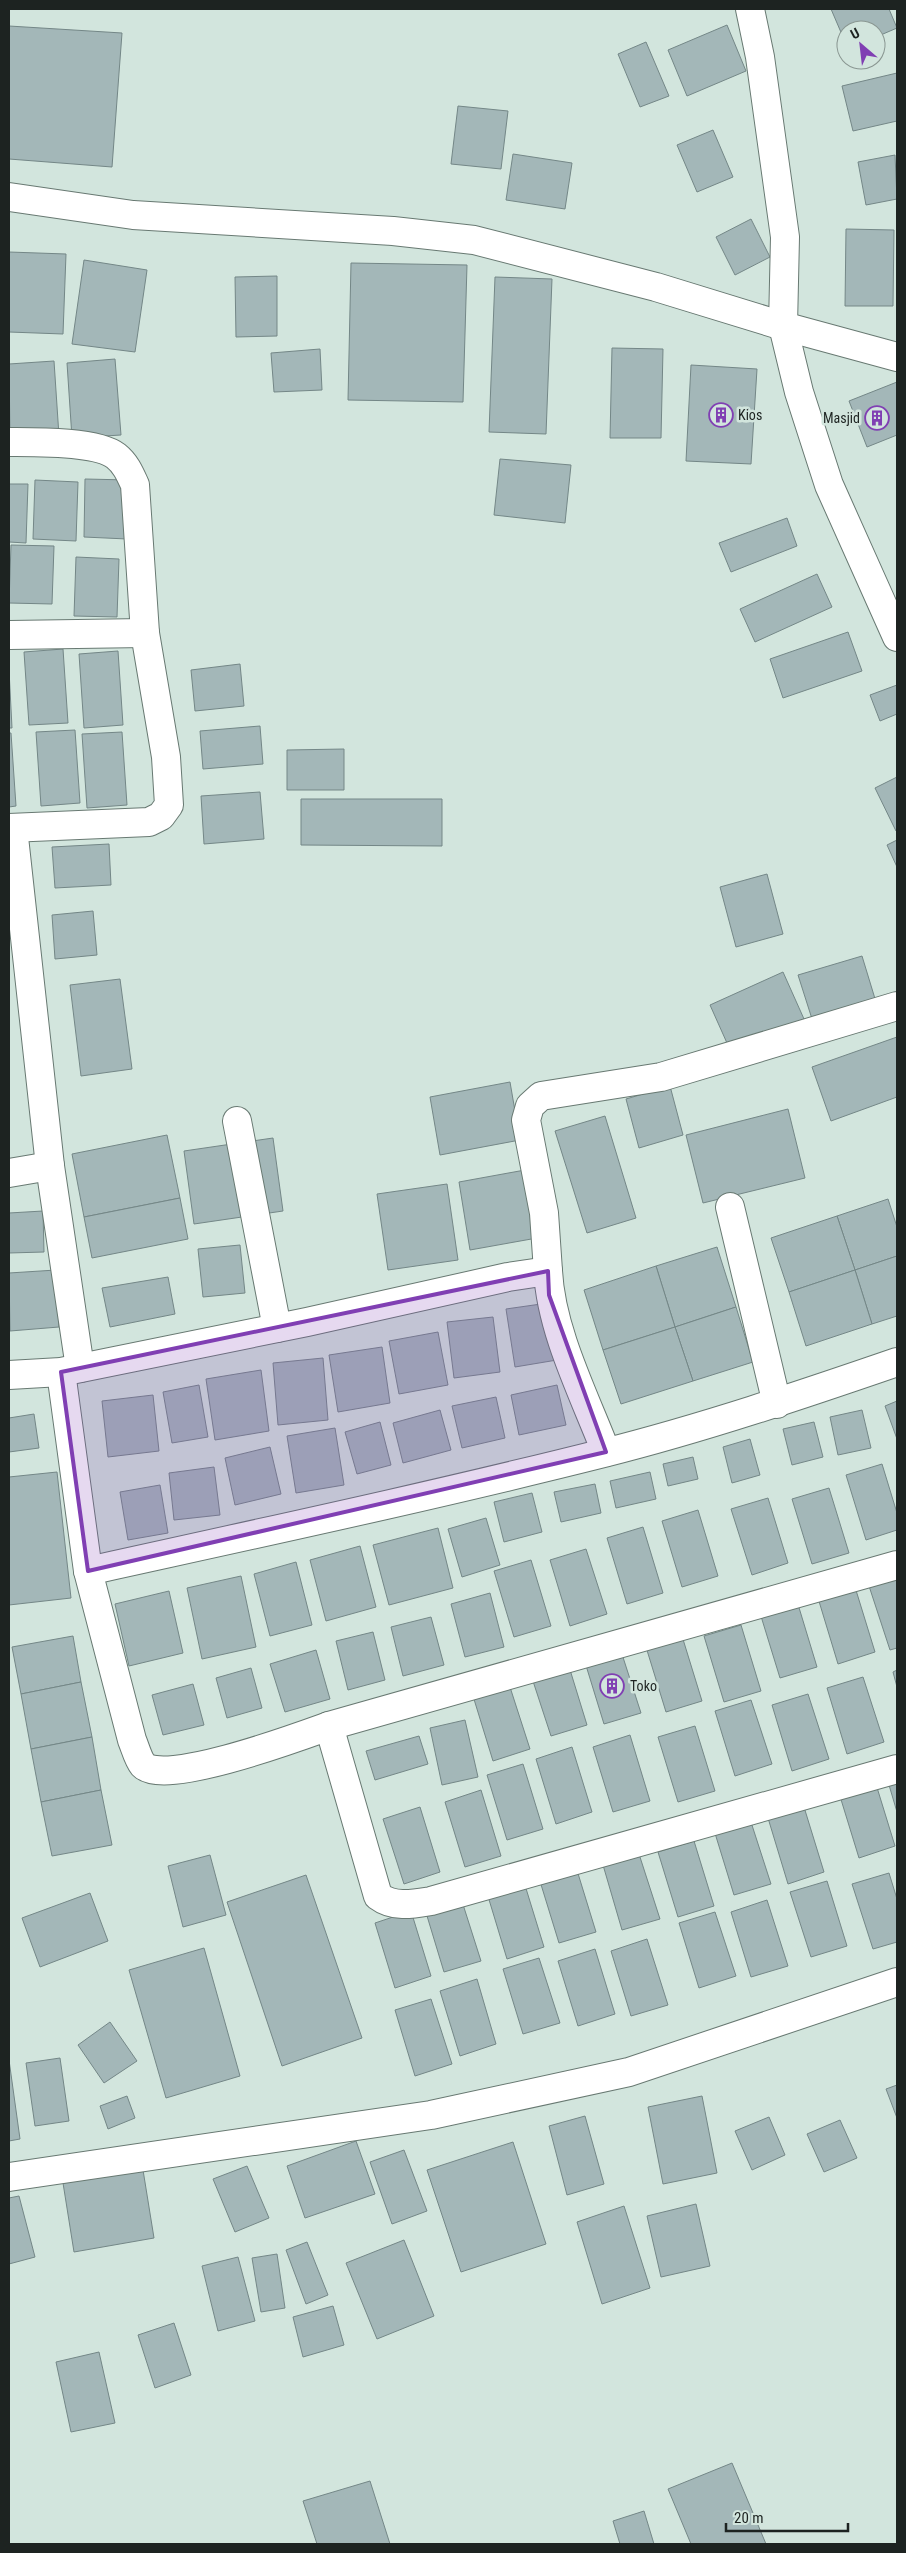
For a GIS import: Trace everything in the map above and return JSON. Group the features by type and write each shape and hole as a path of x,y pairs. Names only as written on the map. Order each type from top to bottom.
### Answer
{"street":[{"path":"750,9 760,57 785,237 783,326 799,392 829,485 897,637"},
{"path":"9,197 133,215 393,231 474,240 656,287 783,326 897,357"},
{"path":"9,442 43,442 101,448 114,455 125,465 135,485 145,633 166,757 169,805 161,816 149,822 11,828 50,1166 71,1370 88,1571 132,1740 143,1765 151,1769 165,1771 196,1767 254,1752 329,1726 897,1565"},
{"path":"9,636 145,633"},
{"path":"606,1452 561,1335 549,1295 544,1213 526,1120 530,1106 541,1096 660,1077 897,1006"},
{"path":"237,1121 278,1328"},
{"path":"9,1173 50,1166"},
{"path":"730,1208 777,1404"},
{"path":"9,1375 71,1370 278,1328 508,1277 548,1271"},
{"path":"88,1571 351,1513 606,1452 777,1404 897,1362"},
{"path":"329,1726 378,1896 386,1902 404,1905 431,1901 897,1768"},
{"path":"9,2177 431,2115 629,2072 897,1982"}],"highlighted area":[{"path":"548,1271 549,1295 606,1452 88,1571 61,1372"}],"building":[{"path":"831,9 889,9 897,28 886,33 886,20 836,21"},
{"path":"727,25 746,71 687,96 668,50"},
{"path":"9,26 122,33 112,167 9,159"},
{"path":"646,42 669,96 640,107 618,54"},
{"path":"897,73 897,121 853,131 842,86"},
{"path":"458,106 508,111 501,169 451,164"},
{"path":"713,130 733,177 697,192 677,145"},
{"path":"513,154 572,163 565,209 506,200"},
{"path":"895,155 897,199 866,205 858,162"},
{"path":"751,219 770,257 735,275 716,237"},
{"path":"846,229 894,230 893,306 845,306"},
{"path":"9,252 66,254 63,334 9,332"},
{"path":"84,260 147,270 135,352 72,344"},
{"path":"351,263 467,265 463,402 348,400"},
{"path":"277,276 277,336 236,337 235,277"},
{"path":"495,277 552,279 546,434 489,432"},
{"path":"612,348 663,349 661,438 610,438"},
{"path":"320,349 322,390 274,392 271,353"},
{"path":"115,359 121,435 72,438 67,363"},
{"path":"54,361 59,436 10,439 9,364"},
{"name":"Kios","path":"691,365 757,369 751,464 686,461"},
{"name":"Masjid","path":"897,382 897,435 867,447 849,401"},
{"path":"500,459 571,465 565,523 494,515"},
{"path":"85,479 129,480 127,539 84,537"},
{"path":"35,480 78,482 76,541 33,539"},
{"path":"9,484 28,484 26,543 9,542"},
{"path":"787,518 797,546 731,572 719,543"},
{"path":"11,545 54,546 52,604 9,603"},
{"path":"76,557 119,559 117,617 74,616"},
{"path":"817,574 832,607 755,642 740,609"},
{"path":"848,632 862,671 783,698 770,659"},
{"path":"63,649 68,723 29,725 24,652"},
{"path":"118,651 123,725 84,728 79,654"},
{"path":"240,664 244,706 195,711 191,670"},
{"path":"9,670 12,728 9,728"},
{"path":"897,685 897,714 880,721 870,695"},
{"path":"260,726 263,764 203,769 200,731"},
{"path":"75,730 80,803 41,806 36,732"},
{"path":"122,732 127,805 87,808 82,734"},
{"path":"9,733 11,733 16,806 9,807"},
{"path":"344,749 344,790 287,790 287,750"},
{"path":"897,777 897,831 896,831 875,788"},
{"path":"260,792 264,839 204,844 201,796"},
{"path":"301,799 442,799 442,846 301,845"},
{"path":"897,840 897,867 887,845"},
{"path":"109,844 111,885 55,888 52,847"},
{"path":"767,874 783,934 736,947 720,887"},
{"path":"93,911 97,955 55,959 52,915"},
{"path":"862,956 876,1002 813,1022 798,975"},
{"path":"783,972 804,1019 731,1052 710,1005"},
{"path":"120,979 132,1069 81,1076 70,985"},
{"path":"897,1037 897,1097 831,1121 812,1067"},
{"path":"510,1082 520,1140 440,1155 430,1097"},
{"path":"670,1086 683,1135 639,1148 626,1099"},
{"path":"788,1109 805,1178 703,1203 686,1135"},
{"path":"605,1116 636,1218 587,1233 555,1131"},
{"path":"167,1135 180,1198 84,1217 72,1154"},
{"path":"273,1138 283,1211 194,1224 184,1151"},
{"path":"525,1170 537,1238 470,1250 459,1182"},
{"path":"447,1184 458,1260 388,1270 377,1194"},
{"path":"180,1198 188,1239 92,1258 84,1217"},
{"path":"888,1199 897,1227 897,1256 855,1270 837,1216"},
{"path":"43,1211 44,1252 9,1253 9,1213"},
{"path":"837,1216 855,1270 789,1292 771,1238"},
{"path":"240,1245 245,1293 203,1297 198,1249"},
{"path":"717,1247 736,1307 675,1327 656,1266"},
{"path":"897,1256 897,1316 872,1324 855,1270"},
{"path":"656,1266 675,1327 603,1350 584,1290"},
{"path":"56,1270 59,1327 10,1331 9,1273"},
{"path":"855,1270 872,1324 806,1346 789,1292"},
{"path":"168,1277 175,1314 110,1327 102,1288"},
{"path":"548,1303 557,1360 515,1367 506,1309"},
{"path":"736,1307 753,1362 693,1381 675,1327"},
{"path":"493,1317 500,1372 454,1378 447,1322"},
{"path":"675,1327 693,1381 621,1404 603,1350"},
{"path":"438,1332 448,1385 399,1394 389,1341"},
{"path":"382,1347 390,1403 338,1412 329,1355"},
{"path":"323,1358 328,1420 278,1425 273,1363"},
{"path":"261,1370 269,1431 215,1440 206,1379"},
{"path":"199,1385 208,1437 172,1443 163,1392"},
{"path":"557,1385 566,1425 519,1435 511,1395"},
{"path":"153,1395 159,1451 108,1457 102,1401"},
{"path":"496,1397 505,1438 462,1448 452,1406"},
{"path":"897,1401 897,1439 885,1406"},
{"path":"440,1410 451,1450 403,1463 393,1423"},
{"path":"862,1410 871,1448 838,1455 830,1417"},
{"path":"34,1414 39,1448 9,1452 9,1418"},
{"path":"380,1422 391,1465 357,1474 345,1432"},
{"path":"814,1422 823,1457 792,1465 783,1429"},
{"path":"335,1428 344,1485 296,1493 287,1436"},
{"path":"750,1439 760,1475 732,1483 723,1447"},
{"path":"270,1447 281,1494 235,1505 225,1458"},
{"path":"693,1457 698,1479 668,1486 663,1464"},
{"path":"882,1464 897,1513 897,1530 866,1540 846,1475"},
{"path":"214,1467 220,1515 174,1520 169,1473"},
{"path":"57,1472 71,1598 9,1605 9,1477"},
{"path":"650,1472 656,1499 616,1508 610,1481"},
{"path":"595,1484 601,1513 561,1522 554,1492"},
{"path":"160,1485 168,1533 128,1540 120,1492"},
{"path":"829,1488 849,1553 812,1564 792,1499"},
{"path":"532,1493 542,1532 504,1542 494,1502"},
{"path":"768,1498 788,1563 752,1575 731,1509"},
{"path":"698,1510 718,1576 682,1587 662,1521"},
{"path":"486,1518 500,1565 462,1577 448,1529"},
{"path":"643,1527 663,1593 627,1604 607,1538"},
{"path":"438,1528 453,1588 389,1605 373,1545"},
{"path":"360,1546 376,1607 326,1621 310,1560"},
{"path":"586,1549 607,1614 570,1626 550,1560"},
{"path":"531,1560 551,1626 514,1637 494,1571"},
{"path":"296,1562 312,1625 270,1636 254,1574"},
{"path":"241,1576 256,1647 202,1659 187,1588"},
{"path":"897,1577 897,1648 890,1650 869,1586"},
{"path":"855,1587 875,1652 838,1664 818,1598"},
{"path":"169,1591 183,1653 129,1666 115,1604"},
{"path":"490,1593 504,1647 465,1657 451,1604"},
{"path":"797,1601 817,1667 780,1678 760,1613"},
{"path":"431,1617 444,1665 403,1676 391,1627"},
{"path":"741,1625 761,1691 724,1702 704,1636"},
{"path":"373,1632 385,1680 348,1690 336,1641"},
{"path":"73,1636 81,1682 21,1694 12,1647"},
{"path":"682,1636 702,1701 666,1712 646,1647"},
{"name":"Toko","path":"620,1648 641,1713 604,1724 584,1659"},
{"path":"316,1650 330,1699 285,1712 270,1664"},
{"path":"567,1660 587,1725 551,1736 530,1672"},
{"path":"251,1668 262,1708 227,1718 216,1678"},
{"path":"897,1670 897,1687 893,1672"},
{"path":"863,1677 884,1742 847,1754 827,1688"},
{"path":"81,1682 92,1737 31,1749 21,1694"},
{"path":"193,1684 204,1725 163,1735 152,1695"},
{"path":"509,1684 530,1749 493,1761 473,1696"},
{"path":"808,1694 829,1759 792,1771 772,1705"},
{"path":"751,1700 772,1764 735,1776 715,1711"},
{"path":"465,1720 478,1777 442,1785 430,1728"},
{"path":"695,1726 715,1791 678,1802 658,1737"},
{"path":"630,1735 650,1801 613,1812 593,1747"},
{"path":"419,1736 428,1764 375,1780 366,1751"},
{"path":"92,1737 101,1790 41,1802 31,1749"},
{"path":"572,1747 592,1812 556,1824 536,1759"},
{"path":"523,1764 543,1829 507,1840 487,1775"},
{"path":"875,1781 895,1846 859,1858 839,1793"},
{"path":"897,1782 897,1812 889,1785"},
{"path":"101,1790 112,1845 52,1856 41,1802"},
{"path":"481,1790 501,1856 465,1867 445,1802"},
{"path":"420,1807 440,1872 404,1884 383,1819"},
{"path":"804,1807 824,1872 788,1884 768,1818"},
{"path":"750,1819 771,1884 734,1895 714,1830"},
{"path":"694,1841 714,1906 678,1917 658,1852"},
{"path":"639,1854 660,1919 622,1930 603,1865"},
{"path":"210,1855 226,1915 183,1927 168,1866"},
{"path":"576,1867 596,1932 559,1943 539,1878"},
{"path":"889,1873 897,1899 897,1942 873,1949 852,1884"},
{"path":"306,1875 362,2038 282,2066 227,1902"},
{"path":"827,1881 847,1946 811,1957 790,1892"},
{"path":"524,1882 544,1947 507,1959 487,1893"},
{"path":"90,1893 108,1941 40,1967 22,1918"},
{"path":"460,1895 481,1961 444,1972 424,1906"},
{"path":"767,1900 788,1966 751,1977 731,1912"},
{"path":"411,1911 431,1976 395,1988 375,1923"},
{"path":"715,1912 736,1976 699,1988 679,1923"},
{"path":"647,1939 668,2005 631,2016 611,1951"},
{"path":"204,1948 240,2076 166,2098 129,1970"},
{"path":"595,1949 615,2014 578,2026 558,1961"},
{"path":"539,1958 560,2023 523,2034 503,1969"},
{"path":"477,1979 496,2044 460,2056 440,1991"},
{"path":"431,1999 452,2064 415,2076 395,2010"},
{"path":"110,2022 137,2061 104,2083 78,2045"},
{"path":"60,2058 69,2121 35,2126 26,2063"},
{"path":"9,2060 20,2139 9,2141"},
{"path":"897,2085 897,2118 886,2089"},
{"path":"127,2096 135,2118 108,2129 100,2106"},
{"path":"702,2096 717,2173 663,2184 648,2107"},
{"path":"585,2116 604,2184 567,2195 549,2126"},
{"path":"769,2117 785,2155 752,2170 735,2131"},
{"path":"840,2120 857,2158 824,2172 807,2134"},
{"path":"356,2141 375,2194 305,2218 287,2166"},
{"path":"513,2142 546,2244 461,2272 427,2170"},
{"path":"404,2150 427,2211 392,2224 370,2162"},
{"path":"247,2166 269,2218 235,2232 213,2179"},
{"path":"143,2170 154,2238 74,2252 63,2183"},
{"path":"19,2196 35,2257 9,2264 9,2198"},
{"path":"696,2204 710,2266 661,2277 647,2216"},
{"path":"624,2206 650,2288 602,2304 577,2222"},
{"path":"404,2240 434,2316 377,2339 346,2263"},
{"path":"307,2242 328,2295 306,2304 286,2250"},
{"path":"277,2254 285,2308 261,2312 252,2258"},
{"path":"238,2257 255,2321 218,2331 202,2266"},
{"path":"333,2306 344,2345 303,2357 293,2317"},
{"path":"174,2323 191,2375 155,2388 138,2335"},
{"path":"99,2352 115,2423 71,2432 56,2362"},
{"path":"732,2463 766,2544 691,2544 668,2489"},
{"path":"370,2481 390,2544 317,2544 303,2501"},
{"path":"644,2511 654,2544 620,2544 613,2521"}],"place":[{"name":"Kios","path":"721,415"},
{"name":"Masjid","path":"877,418"},
{"name":"Toko","path":"612,1686"}]}
